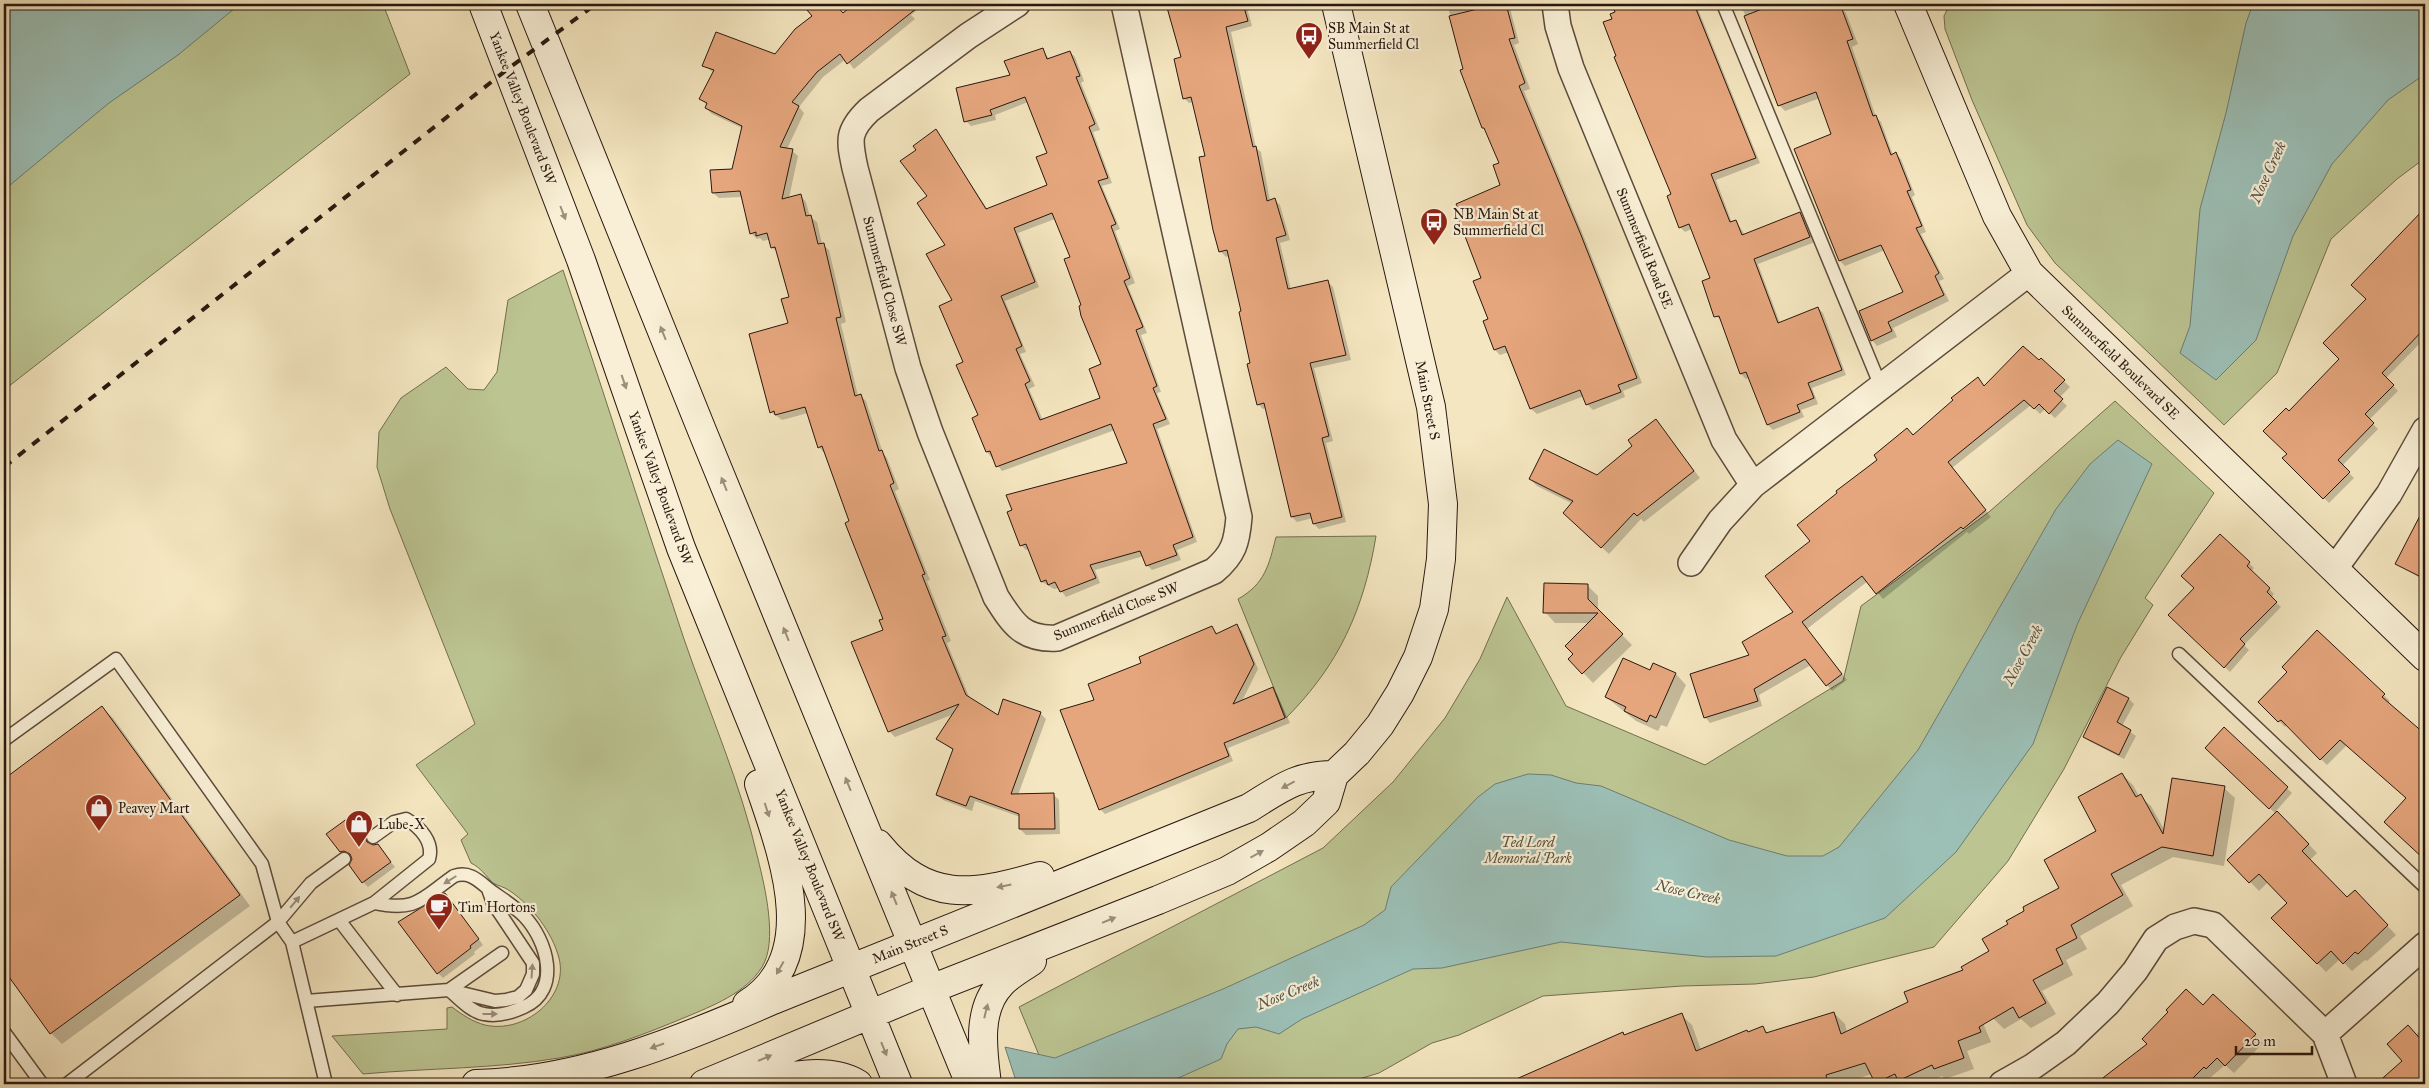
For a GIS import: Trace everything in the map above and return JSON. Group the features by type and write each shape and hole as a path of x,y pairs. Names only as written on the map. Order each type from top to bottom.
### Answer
{"main road":[{"name":"Yankee Valley Boulevard SW","path":"483,4 581,260 682,548 898,1084"},
{"path":"530,4 703,433 970,1084"},
{"name":"Main Street S","path":"704,1084 931,989 1063,938 1227,871 1269,847 1304,823 1326,802 1334,775 1357,753 1380,725 1400,693 1418,658 1434,609 1442,559 1443,504 1431,407 1336,4"},
{"name":"Summerfield Boulevard SE","path":"1908,4 1997,216 2029,273 2425,657"},
{"path":"682,548 769,814 780,852 792,914 788,952 771,982 754,1000 703,1030"},
{"name":"Main Street S","path":"476,1084 515,1083 580,1070 703,1030 851,968 1249,808 1290,783 1312,775 1334,775"},
{"path":"866,829 894,862 907,873 935,887 960,890 977,890 1007,885 1169,840"},
{"path":"987,1084 984,1038 985,1012 989,1002 1001,984 1063,938"},
{"path":"748,1084 817,1075 837,1076 858,1084"}],"street":[{"name":"Summerfield Close SW","path":"1017,4 968,36 869,110 857,121 851,132 850,146 854,168 908,368 930,432 996,597 1008,616 1023,632 1040,639 1057,638 1214,571 1229,558 1238,537 1239,517 1124,4"},
{"name":"Summerfield Road SE","path":"1555,4 1558,26 1571,68 1716,422 1724,440 1753,485"},
{"path":"1691,563 1720,521 1753,485 2029,273"},
{"path":"2335,568 2390,494 2424,436"},
{"path":"2002,1084 2032,1067 2066,1043 2108,1003 2135,971 2156,939 2175,927 2194,921 2213,925 2326,1034 2344,1084"},
{"path":"2326,1034 2425,945"}],"lane":[{"path":"1723,4 1881,387"},
{"path":"2179,654 2425,886"},
{"path":"4,740 116,660 262,864 278,922 292,942 326,1084"},
{"path":"292,942 374,903 429,859 431,851 416,825 406,819 394,822 373,837"},
{"path":"67,1084 278,922 311,883 344,859"},
{"path":"374,903 395,908 411,906 454,876 462,873 478,879 488,889 524,916 543,947 548,969 544,991 531,1004 509,1013 483,1014 450,990"},
{"path":"306,1001 450,990 495,1001 518,997 530,983 533,974 533,962 493,903 488,889"},
{"path":"339,920 397,995"},
{"path":"450,990 502,953"},
{"path":"4,1032 42,1084"}],"green space":[{"path":"4,4 383,4 410,74 4,390"},
{"path":"1950,4 2425,4 2425,158 2397,179 2331,239 2277,373 2224,425 2055,263 2027,225 1972,100 1945,29 1944,16"},
{"path":"563,270 684,639 743,803 767,899 770,929 767,956 755,976 728,998 639,1036 607,1046 575,1055 535,1062 363,1074 332,1036 447,1029 447,1008 452,1007 467,1018 485,1025 500,1026 514,1024 540,1010 550,999 557,987 560,973 559,958 546,929 526,904 508,890 493,883 480,869 471,863 461,840 468,834 416,765 475,724 390,509 377,467 379,432 401,398 446,367 468,389 484,390 497,372 508,300"},
{"name":"Ted Lord Memorial Park","path":"2115,401 2214,493 2145,598 2153,605 2121,657 2064,769 2008,861 1934,947 1814,977 1755,984 1682,986 1543,996 1459,1035 1432,1043 1379,1073 1343,1084 1051,1084 1019,1007 1323,848 1393,782 1445,718 1480,659 1507,597 1566,706 1705,765 1843,681 1861,606 1989,512"},
{"path":"1376,536 1364,588 1346,634 1335,656 1321,677 1286,718 1238,599 1260,580 1268,565 1276,537"}],"water":[{"path":"4,4 240,4 178,55 109,103 4,190"},
{"name":"Nose Creek","path":"2253,4 2425,4 2425,74 2388,100 2332,164 2293,236 2256,340 2216,380 2180,353 2190,326 2200,209 2226,113 2246,23"},
{"name":"Nose Creek","path":"2118,440 2152,464 2077,625 2033,744 1956,852 1885,918 1776,956 1707,957 1561,942 1442,968 1413,969 1302,1019 1279,1034 1256,1027 1238,1029 1227,1044 1221,1059 1167,1083 1017,1084 1005,1047 1055,1058 1223,989 1364,925 1385,910 1391,887 1478,797 1495,784 1528,774 1551,775 1576,783 1601,786 1729,840 1787,856 1823,856 1839,847 1918,750 2056,509 2090,464"}],"building":[{"path":"802,4 835,4 843,13 854,4 922,4 847,64 840,54 817,72 792,102 799,106 780,147 793,149 782,199 801,194 806,216 811,215 818,244 824,243 841,317 836,318 855,396 861,394 879,451 882,450 894,483 890,485 925,574 922,575 946,636 942,637 966,695 998,715 1003,699 1041,712 1011,794 1054,793 1055,829 1019,829 1019,814 970,796 966,806 936,795 953,749 936,739 959,704 888,732 851,642 883,630 879,620 883,619 845,523 849,521 822,446 818,448 805,407 775,415 774,411 770,413 749,334 788,323 781,299 789,297 775,247 771,248 767,233 756,236 756,232 750,234 740,191 712,193 710,170 732,169 742,126 705,108 707,103 699,99 714,70 702,66 716,32 775,54 795,29 812,16"},
{"path":"1166,4 1243,4 1248,21 1226,27 1253,147 1256,146 1267,201 1275,198 1286,235 1276,238 1288,289 1328,280 1346,355 1310,363 1329,436 1322,438 1342,517 1313,524 1310,513 1291,517 1264,403 1257,405 1247,364 1250,363 1239,312 1241,311 1227,250 1219,252 1213,230 1199,157 1205,156 1191,97 1183,99 1174,59 1181,57"},
{"path":"1498,4 1506,4 1515,38 1509,39 1525,83 1519,86 1581,235 1637,378 1618,385 1621,392 1586,405 1580,390 1530,409 1505,346 1494,350 1483,321 1488,319 1473,281 1481,278 1458,218 1462,217 1456,204 1500,185 1493,165 1499,163 1484,128 1482,128 1460,70 1463,69 1449,16"},
{"path":"1612,4 1694,4 1756,158 1711,174 1730,222 1736,220 1742,235 1800,212 1810,237 1754,259 1778,323 1818,307 1842,370 1808,383 1814,398 1797,405 1800,412 1767,425 1746,372 1740,374 1719,316 1714,317 1702,281 1710,278 1689,224 1679,228 1667,196 1671,194 1614,57 1616,56 1603,22 1612,19 1610,14 1615,12"},
{"path":"1775,4 1840,4 1853,39 1847,41 1873,116 1876,115 1891,155 1896,152 1911,190 1907,191 1922,226 1916,228 1939,273 1935,276 1944,295 1888,322 1892,331 1871,341 1859,311 1903,292 1881,245 1839,261 1794,149 1831,134 1816,92 1778,106 1744,16"},
{"path":"1043,48 1047,59 1070,51 1080,76 1076,77 1095,124 1089,127 1108,178 1098,181 1116,224 1111,226 1130,278 1124,281 1143,327 1136,330 1157,386 1153,388 1166,419 1153,424 1193,537 1173,545 1177,555 1146,566 1140,551 1090,565 1096,578 1060,592 1055,582 1048,585 1046,580 1041,582 1026,544 1020,546 1007,512 1012,510 1006,495 1127,463 1111,424 996,467 990,451 986,452 972,418 978,415 956,365 963,362 939,306 952,300 926,254 945,245 917,203 927,196 900,161 916,150 913,146 936,129 986,209 1047,185 1036,157 1047,153 1025,97 990,110 992,115 964,122 956,88 1010,75 1004,61","holes":["1052,213 1070,257 1064,259 1081,305 1079,306 1081,316 1101,364 1089,369 1100,398 1040,420 1025,384 1030,381 1016,349 1022,346 1001,296 1035,282 1014,228"]},
{"path":"2425,208 2425,328 2382,373 2394,385 2365,414 2374,423 2338,460 2350,472 2323,499 2282,458 2287,454 2263,431 2286,408 2289,411 2339,359 2323,343 2366,299 2351,285"},
{"path":"2023,346 2039,360 2041,358 2065,380 2054,391 2063,399 2049,414 2039,404 2034,409 2024,400 1948,462 1986,510 1963,529 1961,527 1876,594 1862,576 1802,622 1842,674 1826,686 1805,659 1754,689 1758,701 1704,718 1690,674 1749,655 1742,642 1793,612 1765,576 1810,541 1797,525 1837,493 1836,491 1877,460 1874,455 1907,428 1913,435 1953,400 1951,398 1978,377 1984,386"},
{"path":"1656,419 1694,471 1637,516 1634,513 1601,548 1563,513 1573,501 1529,479 1544,449 1597,475 1632,446 1628,440"},
{"path":"2425,506 2425,579 2395,564"},
{"path":"2220,534 2250,562 2247,566 2270,588 2267,592 2277,602 2240,639 2245,644 2224,668 2168,615 2194,588 2181,576"},
{"path":"1544,583 1588,584 1588,599 1623,634 1582,674 1568,659 1573,654 1565,646 1598,613 1543,613"},
{"path":"1237,624 1254,664 1233,704 1273,687 1285,718 1224,743 1229,756 1099,810 1060,710 1094,700 1088,684 1141,663 1139,657 1212,626 1216,634"},
{"path":"2317,630 2385,694 2382,697 2425,734 2425,860 2384,822 2406,798 2340,740 2320,760 2281,720 2278,722 2258,702 2287,672 2282,667"},
{"path":"1623,658 1650,670 1653,663 1676,673 1656,718 1650,715 1647,722 1624,711 1626,707 1605,697"},
{"path":"2107,687 2129,698 2117,722 2131,730 2119,755 2083,737"},
{"name":"Peavey Mart","path":"102,706 240,895 50,1034 4,970 4,779"},
{"path":"2224,727 2288,787 2269,809 2205,748"},
{"path":"2122,773 2136,797 2141,794 2163,834 2172,778 2225,786 2213,856 2162,847 2111,874 2123,895 2071,925 2077,938 2056,949 2063,964 2033,980 2046,1003 2019,1018 2013,1007 1979,1027 1981,1032 1958,1041 1964,1058 1934,1069 1932,1065 1898,1081 1895,1074 1875,1083 1865,1063 1826,1075 1828,1084 1505,1084 1623,1032 1624,1035 1682,1013 1696,1051 1747,1030 1748,1032 1763,1026 1766,1033 1834,1012 1841,1034 1908,1002 1904,992 1963,970 1961,967 1989,951 1982,939 2008,924 2006,921 2024,911 2023,907 2059,888 2044,860 2096,831 2078,797"},
{"path":"2277,811 2309,844 2302,851 2347,897 2355,890 2388,925 2358,954 2355,952 2343,964 2331,951 2317,964 2271,918 2287,903 2259,874 2249,883 2227,860"},
{"name":"Lube-X","path":"355,813 368,831 365,837 367,842 373,845 378,844 391,862 362,883 349,865 352,859 350,854 344,851 340,852 326,834"},
{"name":"Tim Hortons","path":"445,893 479,939 470,946 471,948 437,974 398,922"},
{"path":"2186,989 2203,1005 2213,994 2256,1034 2225,1066 2217,1058 2206,1069 2204,1067 2187,1084 2095,1084 2147,1044 2142,1039 2168,1012 2166,1010"},
{"path":"2408,1025 2423,1042 2425,1040 2425,1084 2376,1084 2402,1061 2387,1044"}],"railway":[{"path":"4,467 509,68 596,4"}],"place":[{"name":"SB Main St at Summerfield Cl","path":"1309,60"},
{"name":"NB Main St at Summerfield Cl","path":"1434,246"},
{"name":"Peavey Mart","path":"99,832"},
{"name":"Lube-X","path":"359,848"},
{"name":"Tim Hortons","path":"439,931"}]}
